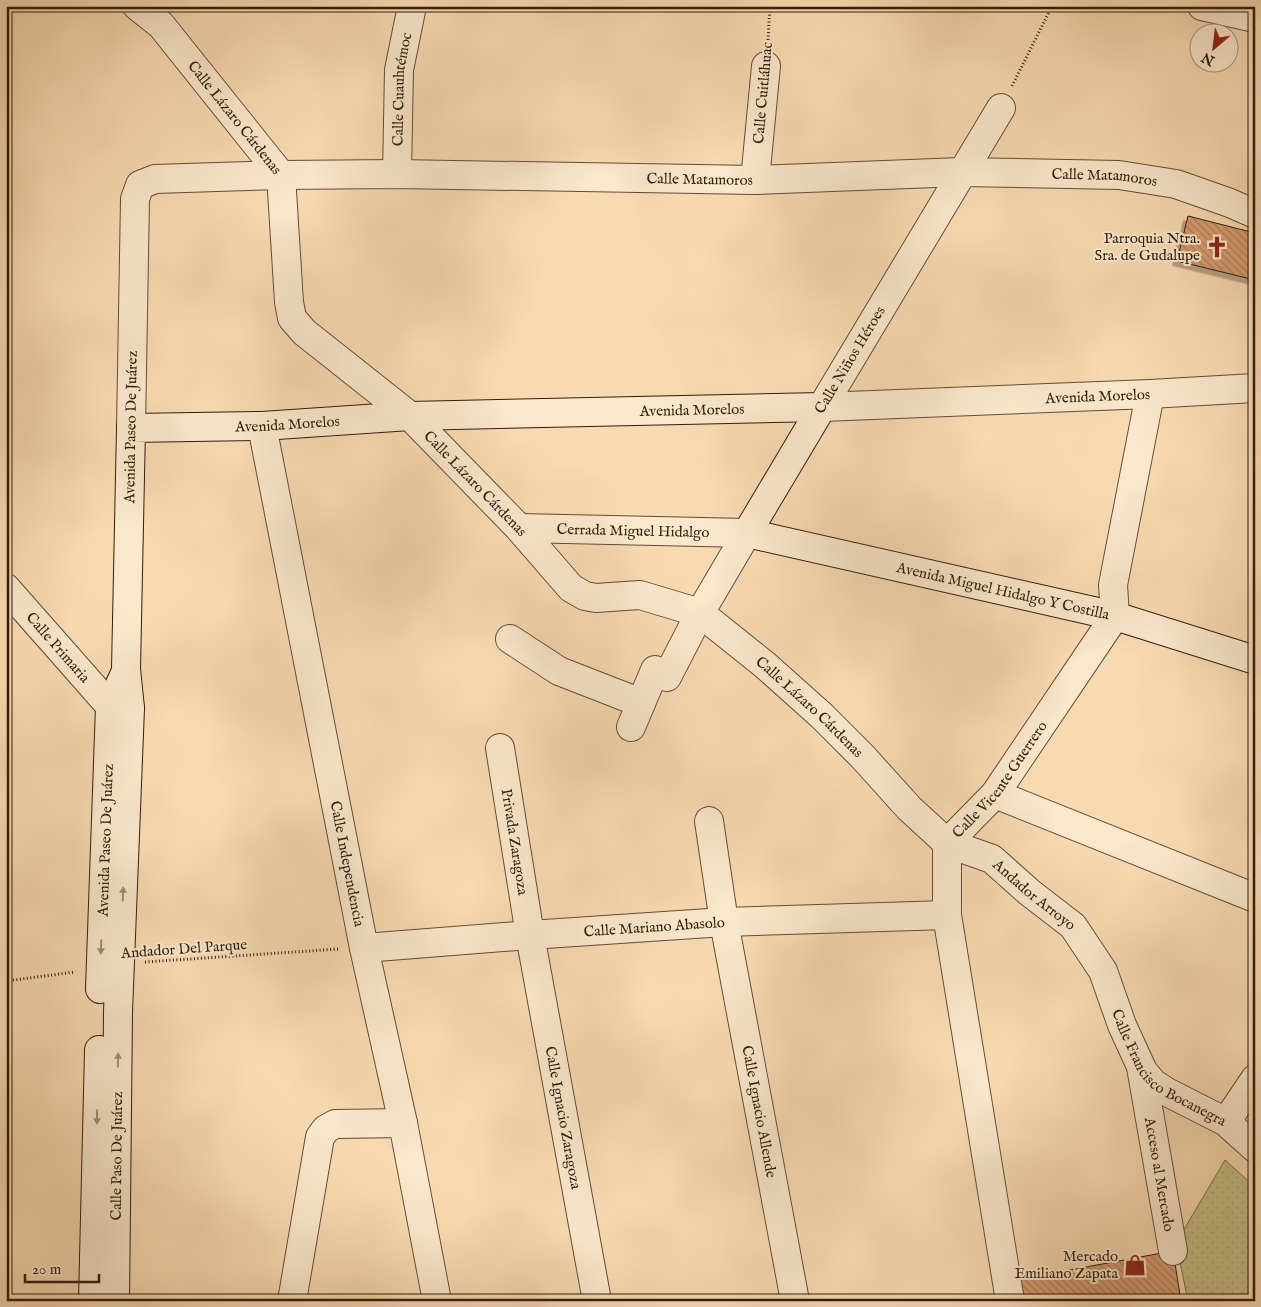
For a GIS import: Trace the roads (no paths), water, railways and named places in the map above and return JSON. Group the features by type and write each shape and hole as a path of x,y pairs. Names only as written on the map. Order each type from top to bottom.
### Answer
{"street":[{"name":"Calle Lázaro Cárdenas","path":"137,6 161,25 281,175 288,302 292,318 304,332 410,416 519,528 571,588 585,596 596,598 640,595 700,613 765,665 822,716 863,757 909,808 947,843"},
{"name":"Calle Cuauhtémoc","path":"397,174 399,70 412,6"},
{"path":"1202,6 1255,18"},
{"name":"Calle Cuitláhuac","path":"755,180 766,66"},
{"name":"Calle Niños Héroes","path":"510,639 559,671 636,715 655,670 667,678 700,613 961,172 1001,108"},
{"name":"Calle Matamoros","path":"140,185 154,179 281,175 397,174 755,180 961,172 1119,175 1176,184 1255,214"},
{"name":"Avenida Paseo De Juárez","path":"109,1014 120,707 126,669 135,199 140,185"},
{"name":"Avenida Morelos","path":"130,428 262,426 410,416 822,406 1150,394 1255,388"},
{"path":"1115,616 1114,585 1150,394"},
{"name":"Calle Independencia","path":"262,426 364,948 403,1123 438,1301"},
{"name":"Cerrada Miguel Hidalgo","path":"519,528 747,533"},
{"name":"Avenida Miguel Hidalgo Y Costilla","path":"747,533 1115,616 1255,660"},
{"name":"Calle Primaria","path":"6,588 120,707"},
{"name":"Calle Vicente Guerrero","path":"1010,1301 947,915 947,843 995,794 1115,616"},
{"name":"Privada Zaragoza","path":"500,748 530,934"},
{"path":"995,794 1255,898"},
{"name":"Calle Ignacio Allende","path":"709,821 724,922 795,1301"},
{"name":"Andador Arroyo","path":"947,843 992,860 1073,926 1103,970"},
{"name":"Calle Mariano Abasolo","path":"364,948 530,934 724,922 947,915"},
{"name":"Calle Ignacio Zaragoza","path":"530,934 597,1301"},
{"name":"Calle Francisco Bocanegra","path":"1103,970 1122,1025 1141,1067 1153,1083 1226,1122 1255,1148"},
{"name":"Calle Paso De Juárez","path":"93,1301 109,1014"},
{"name":"Calle Paso De Juárez","path":"109,1014 115,1301"},
{"name":"Acceso al Mercado","path":"1141,1067 1173,1251"},
{"path":"1226,1122 1255,1079"},
{"path":"292,1301 320,1136 326,1129 335,1124 403,1123"}],"place":[{"name":"Parroquia Ntra. Sra. de Gudalupe","path":"1217,247"},
{"name":"Mercado Emiliano Zapata","path":"1135,1265"}]}
